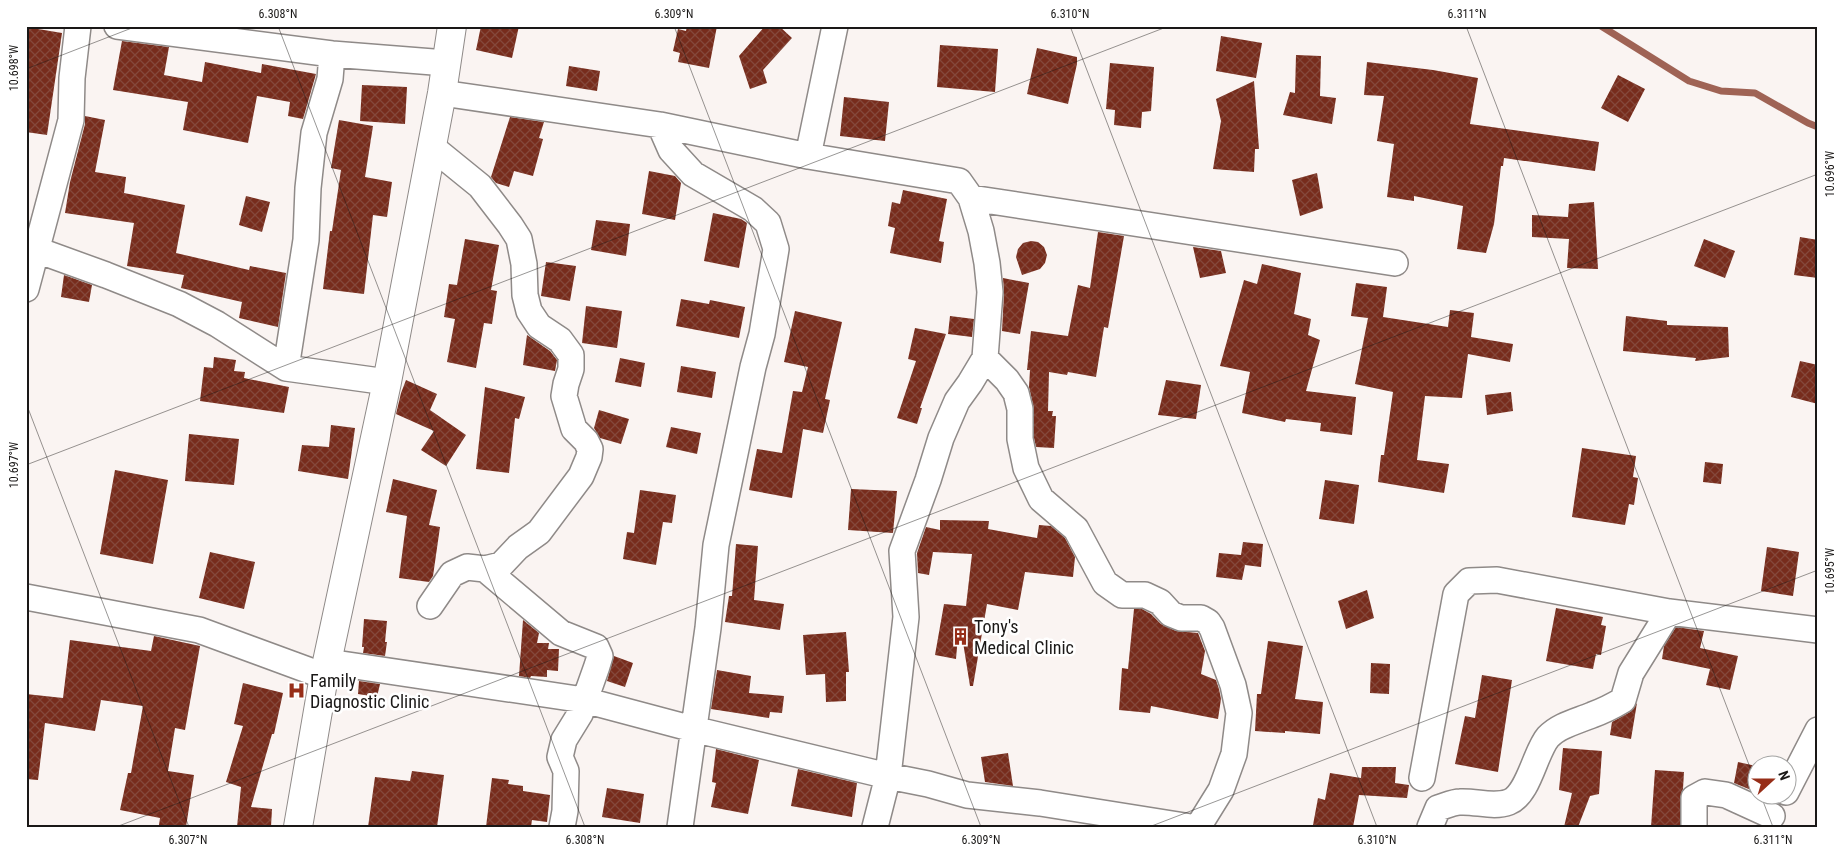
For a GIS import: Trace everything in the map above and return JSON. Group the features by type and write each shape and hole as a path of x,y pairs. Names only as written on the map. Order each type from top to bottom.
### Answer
{"street":[{"path":"26,289 71,120 72,78 78,26"},
{"path":"117,26 332,54 446,63"},
{"path":"298,827 326,669 387,382 442,93 452,26"},
{"path":"808,156 836,26"},
{"path":"286,368 306,240 308,188 314,132 330,79 332,54"},
{"path":"442,93 660,125 808,156 959,181 970,198 981,231 990,292 985,358 957,401 940,438 928,480 902,551 906,617 888,776 875,827"},
{"path":"660,125 671,150 693,174 753,209 768,223 776,249 762,334 753,368 716,545 708,628 680,827"},
{"path":"430,606 452,574 467,567 485,569 501,565 518,547 539,532 581,476 589,458 590,449 586,440 574,430 564,396 571,369 571,354 560,340 540,326 529,311 525,295 524,264 518,239 510,224 480,186 432,147"},
{"path":"970,198 1395,263"},
{"path":"37,250 179,304 217,324 286,368 387,382"},
{"path":"985,358 1007,380 1016,393 1020,409 1020,439 1026,468 1041,499 1076,529 1105,583 1122,595 1145,594 1160,602 1171,614 1181,618 1201,618 1208,622 1212,628 1233,686 1239,713 1234,754 1221,790 1198,827"},
{"path":"485,569 561,633 596,647 600,656 580,714 564,740 560,757 566,771 565,811 562,827"},
{"path":"1422,778 1456,594 1469,581 1497,580 1669,612 1818,630"},
{"path":"26,598 199,630 326,669 584,700 693,729 968,795 1040,803 1191,827"},
{"path":"1430,827 1438,808 1459,802 1498,805 1512,801 1534,769 1540,750 1549,736 1571,723 1612,707 1623,700 1631,672 1669,612"},
{"path":"1796,773 1818,730"},
{"path":"1694,827 1694,798 1705,792 1726,795 1778,813"}],"building":[{"path":"481,26 519,26 512,58 476,50"},
{"path":"687,26 717,26 709,68 678,62 680,53 673,51 678,29 686,31"},
{"path":"765,26 779,26 792,38 763,70 767,83 750,89 739,56"},
{"path":"26,27 62,33 47,135 26,132"},
{"path":"1221,36 1262,43 1256,78 1216,71"},
{"path":"122,41 169,47 164,75 202,82 205,62 261,73 262,64 316,74 303,119 288,116 290,102 257,96 248,143 183,130 188,102 113,90"},
{"path":"940,45 998,49 995,92 937,87"},
{"path":"1037,48 1077,57 1068,104 1027,94"},
{"path":"1296,55 1321,56 1320,96 1336,98 1332,124 1283,115 1290,92 1295,93"},
{"path":"1367,62 1478,78 1470,124 1599,142 1595,171 1504,158 1503,166 1501,166 1494,224 1486,253 1457,249 1463,206 1414,196 1414,201 1387,197 1394,144 1377,141 1384,96 1364,95"},
{"path":"1110,63 1154,67 1151,111 1142,112 1141,128 1114,125 1115,110 1106,109"},
{"path":"569,66 600,71 597,91 566,86"},
{"path":"1618,75 1645,89 1628,122 1601,108"},
{"path":"1254,81 1259,149 1255,149 1254,172 1213,169 1221,121 1216,99"},
{"path":"362,85 407,87 405,124 360,121"},
{"path":"844,97 889,102 885,141 840,136"},
{"path":"85,116 105,120 95,172 126,177 124,193 185,205 176,253 249,270 250,266 286,273 278,327 239,318 242,302 181,288 184,275 127,266 134,223 65,213 70,182 85,124"},
{"path":"510,117 544,122 539,138 543,139 533,176 514,171 509,187 496,183 491,177"},
{"path":"339,120 373,126 365,177 392,182 387,217 373,215 364,294 323,289 330,231 332,231 341,170 331,168"},
{"path":"649,171 675,176 681,183 675,220 642,214"},
{"path":"1317,173 1323,208 1300,216 1292,180"},
{"path":"903,190 947,199 939,241 944,242 941,263 890,253 895,228 888,226 892,202 900,204"},
{"path":"246,196 270,202 262,232 239,225"},
{"path":"1594,202 1598,269 1567,268 1569,239 1532,237 1532,215 1568,217 1569,204"},
{"path":"713,213 741,219 747,223 739,268 704,261"},
{"path":"596,220 630,224 626,256 591,250"},
{"path":"1098,232 1124,236 1108,328 1104,327 1096,377 1068,372 1067,375 1049,372 1048,411 1053,411 1052,416 1056,416 1054,448 1036,447 1034,438 1034,409 1029,387 1030,370 1027,370 1031,331 1068,336 1078,285 1090,288"},
{"path":"1800,237 1818,240 1818,278 1794,275"},
{"path":"465,239 499,245 491,290 497,291 492,324 484,323 476,368 447,362 455,319 444,317 449,284 457,285"},
{"path":"1704,239 1735,251 1725,278 1694,266"},
{"path":"1038,242 1044,247 1047,255 1045,263 1040,269 1022,275 1016,257 1018,249 1023,243"},
{"path":"1193,247 1221,251 1226,273 1200,278"},
{"path":"546,262 576,266 570,301 541,296"},
{"path":"1262,264 1301,273 1294,314 1311,319 1308,335 1320,340 1306,391 1356,397 1352,435 1320,431 1321,423 1286,419 1285,422 1242,413 1250,372 1220,366 1244,280 1257,284"},
{"path":"64,275 92,285 89,302 61,297"},
{"path":"1003,278 1029,283 1020,334 1002,331"},
{"path":"1356,283 1387,287 1383,317 1448,327 1450,310 1474,313 1471,337 1513,344 1510,362 1468,354 1462,398 1425,396 1417,460 1449,464 1444,493 1378,482 1393,392 1355,384 1368,318 1351,316"},
{"path":"681,299 709,304 710,300 745,307 739,338 676,326"},
{"path":"586,306 622,311 617,348 582,343"},
{"path":"795,311 842,322 825,399 830,400 823,433 803,429 792,498 749,490 757,449 782,453 793,391 802,392 808,367 784,362"},
{"path":"950,316 974,319 972,337 948,334"},
{"path":"1626,316 1667,321 1667,325 1728,327 1729,357 1695,361 1696,358 1623,351"},
{"path":"915,328 946,334 920,408 922,408 917,424 897,418 916,361 908,359"},
{"path":"527,335 550,351 557,360 555,371 523,365"},
{"path":"214,357 236,360 234,371 245,372 244,378 289,387 284,413 200,401 204,367 213,368"},
{"path":"620,358 645,363 641,387 615,382"},
{"path":"1800,361 1818,365 1818,404 1791,397"},
{"path":"681,366 716,372 712,398 677,392"},
{"path":"406,380 437,394 430,410 466,435 446,466 421,450 434,431 396,414"},
{"path":"1166,380 1201,385 1196,419 1158,415"},
{"path":"485,387 525,397 519,419 515,418 509,473 476,469"},
{"path":"1511,392 1513,411 1487,415 1485,395"},
{"path":"599,410 629,419 621,444 600,438 594,428"},
{"path":"331,425 355,428 348,479 298,471 302,445 329,447"},
{"path":"671,427 701,433 697,454 666,447"},
{"path":"189,434 239,439 234,485 185,481"},
{"path":"1582,448 1636,456 1633,477 1638,478 1634,505 1629,504 1625,525 1572,517"},
{"path":"1705,462 1723,464 1721,484 1703,482"},
{"path":"115,470 168,480 153,564 100,554"},
{"path":"393,479 437,490 429,525 440,527 433,576 429,582 399,578 407,516 386,512"},
{"path":"1325,480 1359,485 1354,524 1319,519"},
{"path":"851,489 897,491 893,533 848,530"},
{"path":"640,490 676,495 672,523 663,522 656,565 623,559 627,532 634,533"},
{"path":"940,520 989,521 988,529 1037,538 1039,525 1051,526 1065,538 1075,557 1073,577 1025,572 1018,610 987,604 973,686 970,686 962,636 958,636 956,659 935,655 944,604 966,606 972,554 933,552 929,575 918,573 917,553 926,527 940,530"},
{"path":"1243,542 1263,544 1261,567 1245,565 1242,580 1216,577 1219,553 1241,555"},
{"path":"736,544 758,546 754,600 784,604 780,630 725,622 729,596 732,596"},
{"path":"1767,547 1799,552 1793,596 1761,591"},
{"path":"210,552 255,562 244,609 199,598"},
{"path":"1367,590 1374,618 1346,629 1338,601"},
{"path":"1556,608 1603,617 1601,625 1606,626 1601,655 1596,654 1593,669 1546,661"},
{"path":"1134,609 1142,609 1151,614 1161,624 1176,631 1198,633 1205,651 1201,674 1216,680 1219,689 1221,699 1218,719 1151,706 1150,713 1119,710 1122,668 1128,669"},
{"path":"364,619 387,621 385,656 363,653"},
{"path":"523,620 539,633 537,643 549,643 548,649 559,649 558,671 547,670 547,677 531,676 530,678 519,676"},
{"path":"1676,627 1704,631 1700,648 1738,656 1730,690 1706,685 1710,669 1662,659 1664,646"},
{"path":"846,632 849,672 846,672 846,701 826,702 825,674 806,675 803,635"},
{"path":"154,636 200,646 185,730 175,728 168,771 194,775 186,827 159,825 160,818 120,810 128,773 131,773 143,706 101,700 95,731 45,723 38,780 26,779 26,694 63,698 70,640 151,651"},
{"path":"1268,641 1303,646 1295,699 1323,702 1320,734 1255,731 1257,694 1261,694"},
{"path":"614,656 633,663 625,687 607,681"},
{"path":"1371,663 1390,664 1389,694 1370,693"},
{"path":"717,670 751,676 749,693 784,696 782,713 770,712 769,718 711,709"},
{"path":"1482,675 1512,680 1498,772 1455,764 1465,716 1475,718"},
{"path":"359,681 380,684 377,697 358,694"},
{"path":"243,683 283,693 274,734 272,734 251,807 272,809 271,827 237,827 241,787 226,782 243,726 234,724"},
{"path":"1637,703 1631,739 1610,735 1612,722 1630,712"},
{"path":"1563,748 1602,751 1599,794 1590,796 1578,827 1564,827 1572,793 1559,790"},
{"path":"716,749 759,760 748,814 711,807 716,783 712,782"},
{"path":"1008,753 1013,786 985,782 981,757"},
{"path":"1738,762 1746,764 1746,788 1734,783"},
{"path":"1362,767 1396,767 1395,783 1409,785 1407,798 1359,795 1353,827 1313,825 1318,798 1325,800 1330,773 1361,778"},
{"path":"798,769 857,783 852,817 791,806"},
{"path":"1655,770 1684,772 1683,789 1680,798 1680,827 1651,827"},
{"path":"412,771 444,775 437,827 368,827 375,777 410,781"},
{"path":"492,778 509,780 508,784 523,786 523,791 550,795 547,822 532,820 531,827 486,827"},
{"path":"607,788 644,794 640,823 602,817"}],"waterway":[{"path":"1601,26 1689,81 1721,91 1755,93 1818,127"}],"place":[{"name":"Tony's Medical Clinic","path":"960,636"},
{"name":"Family Diagnostic Clinic","path":"296,690"}]}
